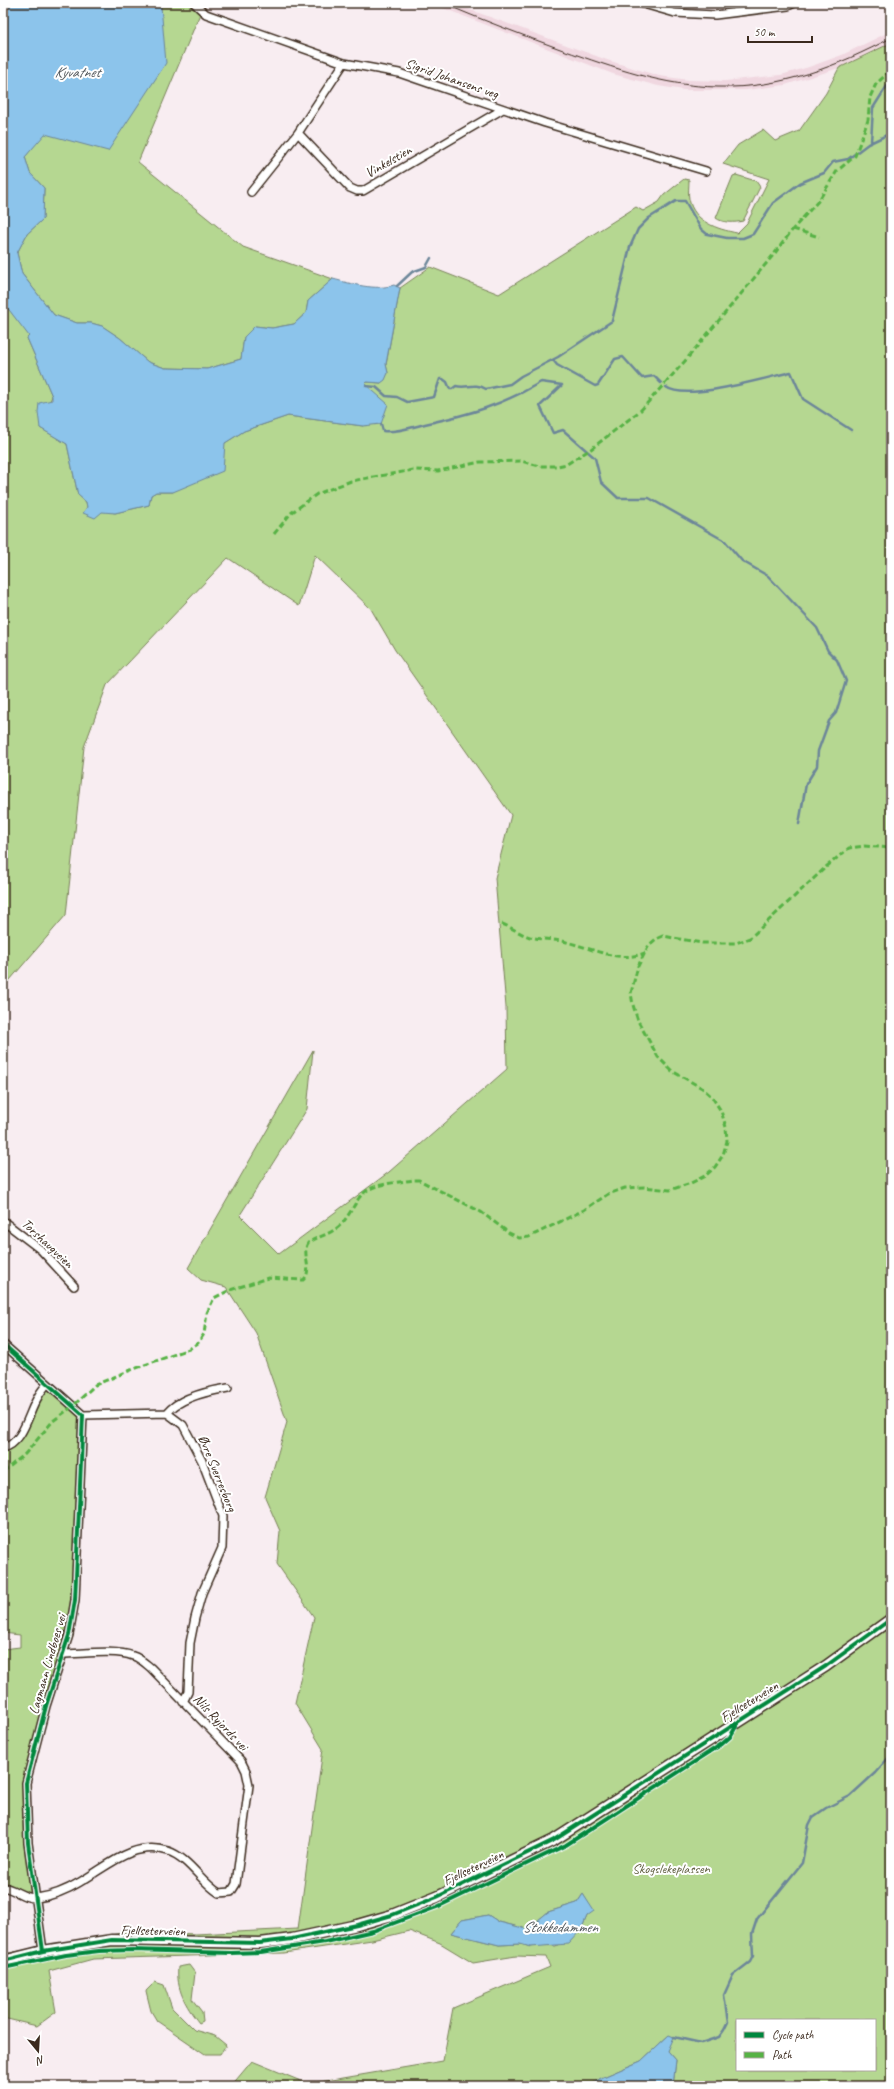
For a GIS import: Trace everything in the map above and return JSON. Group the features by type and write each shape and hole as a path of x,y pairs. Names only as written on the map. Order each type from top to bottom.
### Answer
{"street":[{"name":"Sigrid Johansens veg","path":"194,3 206,14 344,63 399,73 545,123 706,171"},
{"path":"640,3 676,13 715,15 788,6 794,3"},
{"path":"251,192 298,133 344,63"},
{"name":"Vinkelstien","path":"298,133 350,188 358,191 363,190 503,109"},
{"name":"Torshaugveien","path":"3,1221 41,1250 74,1286"},
{"path":"3,1344 83,1414 129,1412 167,1413 173,1406 187,1400 228,1388"},
{"path":"3,1448 10,1446 17,1440 38,1397 48,1384"},
{"name":"Øvre Sverresborg","path":"167,1413 183,1425 202,1461 223,1516 222,1548 202,1593 195,1618 190,1643 188,1692 183,1702"},
{"name":"Lagmann Lindboes vei","path":"43,1951 26,1821 26,1776 63,1654 75,1600 83,1414"},
{"name":"Fjellseterveien","path":"3,1961 43,1951 112,1940 260,1943 292,1939 357,1925 392,1915 437,1897 554,1840 826,1666 891,1619"},
{"name":"Nils Ryjords vei","path":"36,1898 66,1889 81,1882 111,1860 125,1854 157,1848 169,1851 178,1856 217,1891 222,1894 228,1893 233,1890 236,1884 248,1785 246,1771 241,1761 151,1668 132,1655 118,1653 63,1654"},
{"path":"3,1887 14,1890 30,1898 36,1898"}],"shaded area":[{"path":"430,3 452,3 607,60 659,76 689,80 725,81 781,75 842,55 891,31 891,43 839,68 785,85 746,90 684,90 658,86 613,74"}],"green space":[{"path":"141,3 199,3 202,9 138,162 243,247 333,279 308,301 306,313 294,324 272,328 255,326 244,337 241,359 207,369 165,368 148,362 120,338 102,326 91,323 77,323 54,315 22,274 17,253 27,234 43,219 44,188 30,173 25,157 141,6"},
{"name":"Skogslekeplassen","path":"891,43 891,2086 673,2086 676,2060 668,2051 669,2035 641,2061 601,2078 589,2086 231,2086 252,2061 308,2084 443,2061 453,2008 550,1967 546,1957 516,1956 473,1963 440,1943 409,1931 372,1940 284,1953 93,1959 49,1971 56,2012 37,2026 3,2018 3,1954 133,1931 195,1934 298,1929 323,1749 295,1703 314,1617 277,1564 280,1531 265,1497 287,1422 256,1333 226,1287 201,1280 188,1268 313,1050 307,1109 240,1215 279,1254 389,1172 507,1069 506,1007 495,878 511,815 395,650 371,609 315,555 299,606 228,558 107,685 84,747 66,915 3,988 3,302 28,333 29,336 27,338 52,396 40,428 67,444 78,495 86,502 87,507 115,513 149,505 151,495 156,492 173,492 225,443 244,431 288,416 363,426 365,384 367,382 381,383 388,373 386,365 400,288 430,267 499,294 636,207 643,211 659,202 664,195 684,179 689,180 689,199 692,207 701,219 714,227 737,233 747,223 769,179 723,164 738,145 763,130 775,141 799,131 826,93 839,68","holes":["583,1894 587,1901 587,1916 581,1930 556,1946 540,1945 531,1947 520,1944 499,1945 451,1933 462,1920 488,1915 499,1922 527,1929 548,1912 577,1903"]},
{"path":"736,175 756,181 760,187 743,221 725,222 716,218 733,176"},
{"path":"47,1384 83,1415 75,1600 26,1783 36,1898 3,1888 3,1649 20,1647 20,1635 3,1633 3,1448 10,1446"},
{"path":"189,1965 195,1973 192,1999 202,2012 203,2021 199,2023 182,1996 178,1982 178,1967"},
{"path":"155,1982 164,1985 172,2008 194,2030 215,2036 226,2045 220,2054 205,2054 157,2021 151,2011 146,1991"}],"water":[{"name":"Kyvatnet","path":"3,3 141,3 142,6 161,6 166,63 108,151 45,134 25,157 30,173 44,188 43,219 27,234 17,253 22,274 54,315 77,323 91,323 102,326 120,338 148,362 165,368 207,369 241,359 244,337 255,326 272,328 294,324 306,313 308,301 333,279 356,285 372,287 387,287 394,285 400,288 386,364 388,373 385,380 381,383 367,382 365,384 388,404 381,424 363,426 288,416 244,431 225,443 223,471 173,492 156,492 151,495 149,505 115,513 102,512 95,518 83,513 87,507 86,502 78,495 67,444 40,428 38,412 39,403 52,400 52,396 27,338 29,336 3,302"},
{"name":"Stokkedammen","path":"583,1894 594,1911 587,1916 581,1930 568,1944 531,1947 520,1944 499,1945 451,1933 462,1920 488,1915 499,1922 527,1929 548,1912 577,1903"},
{"path":"669,2035 674,2037 668,2051 676,2060 673,2086 589,2086 601,2078 641,2061"}],"waterway":[{"path":"871,142 873,108 887,86 891,84"},
{"path":"366,386 376,387 386,396 397,397 407,402 434,397 440,379 447,382 450,389 456,386 478,386 486,389 510,384 521,376 558,357 612,321 630,247 638,229 649,218 676,201 685,201 701,229 707,234 727,238 743,238 753,234 773,203 800,183 824,173 833,162 848,159 868,144 891,133"},
{"path":"397,286 412,272 426,267 431,258"},
{"path":"553,360 557,365 595,386 598,385 615,359 623,357 642,378 654,376 661,383"},
{"path":"666,387 676,391 690,392 707,390 791,372 803,399 851,430"},
{"path":"381,424 383,431 404,429 456,417 485,408 512,397 541,382 562,385 540,406 553,433 563,430 595,458 601,482 618,498 649,498 725,541 742,561 768,576 817,628 828,651 837,660 846,681 836,713 829,721 818,751 817,766 806,784 799,824"},
{"path":"674,2037 701,2043 719,2037 728,2022 724,1995 733,1975 750,1962 753,1956 752,1934 757,1919 802,1863 809,1825 813,1817 826,1808 850,1796 875,1773 891,1755"}],"tram line":[{"path":"442,3 517,33 601,63 658,80 698,86 741,87 786,80 808,74 850,58 891,38"}],"marked path":[{"path":"274,534 291,513 317,494 351,481 414,470 438,471 480,462 521,461 539,466 558,466 567,464 591,449 641,410 685,361 775,253 793,229 819,200 837,171 855,156 868,120 870,97 876,84 891,70"},
{"path":"793,229 819,237"},
{"path":"3,1472 25,1454 53,1421 73,1406 95,1385 189,1349 198,1343 204,1334 207,1313 214,1298 230,1290 268,1278 303,1280 306,1276 308,1267 306,1252 308,1243 341,1225 359,1198 369,1189 383,1184 419,1180 481,1212 509,1233 519,1238 529,1237 584,1210 608,1194 625,1188 644,1187 670,1190 691,1183 705,1176 715,1167 723,1155 727,1141 726,1127 721,1111 712,1097 702,1088 672,1071 658,1057 638,1021 631,993 638,966 649,945 656,939 663,936 702,943 736,943 750,938 826,867 849,848 864,846 891,848"},
{"path":"502,924 530,937 565,942 616,956 635,956 645,953"}],"cycle path":[{"path":"3,1344 83,1415 75,1600 69,1635 46,1706 26,1783 28,1843 43,1951"},
{"path":"3,1961 43,1951 112,1940 260,1943 292,1939 357,1925 392,1915 437,1897 554,1840 826,1666 891,1619"},
{"path":"3,1968 66,1955 99,1951 133,1950 231,1953 261,1952 325,1942 373,1931 437,1907 566,1845 722,1744 730,1737 738,1723"}]}
